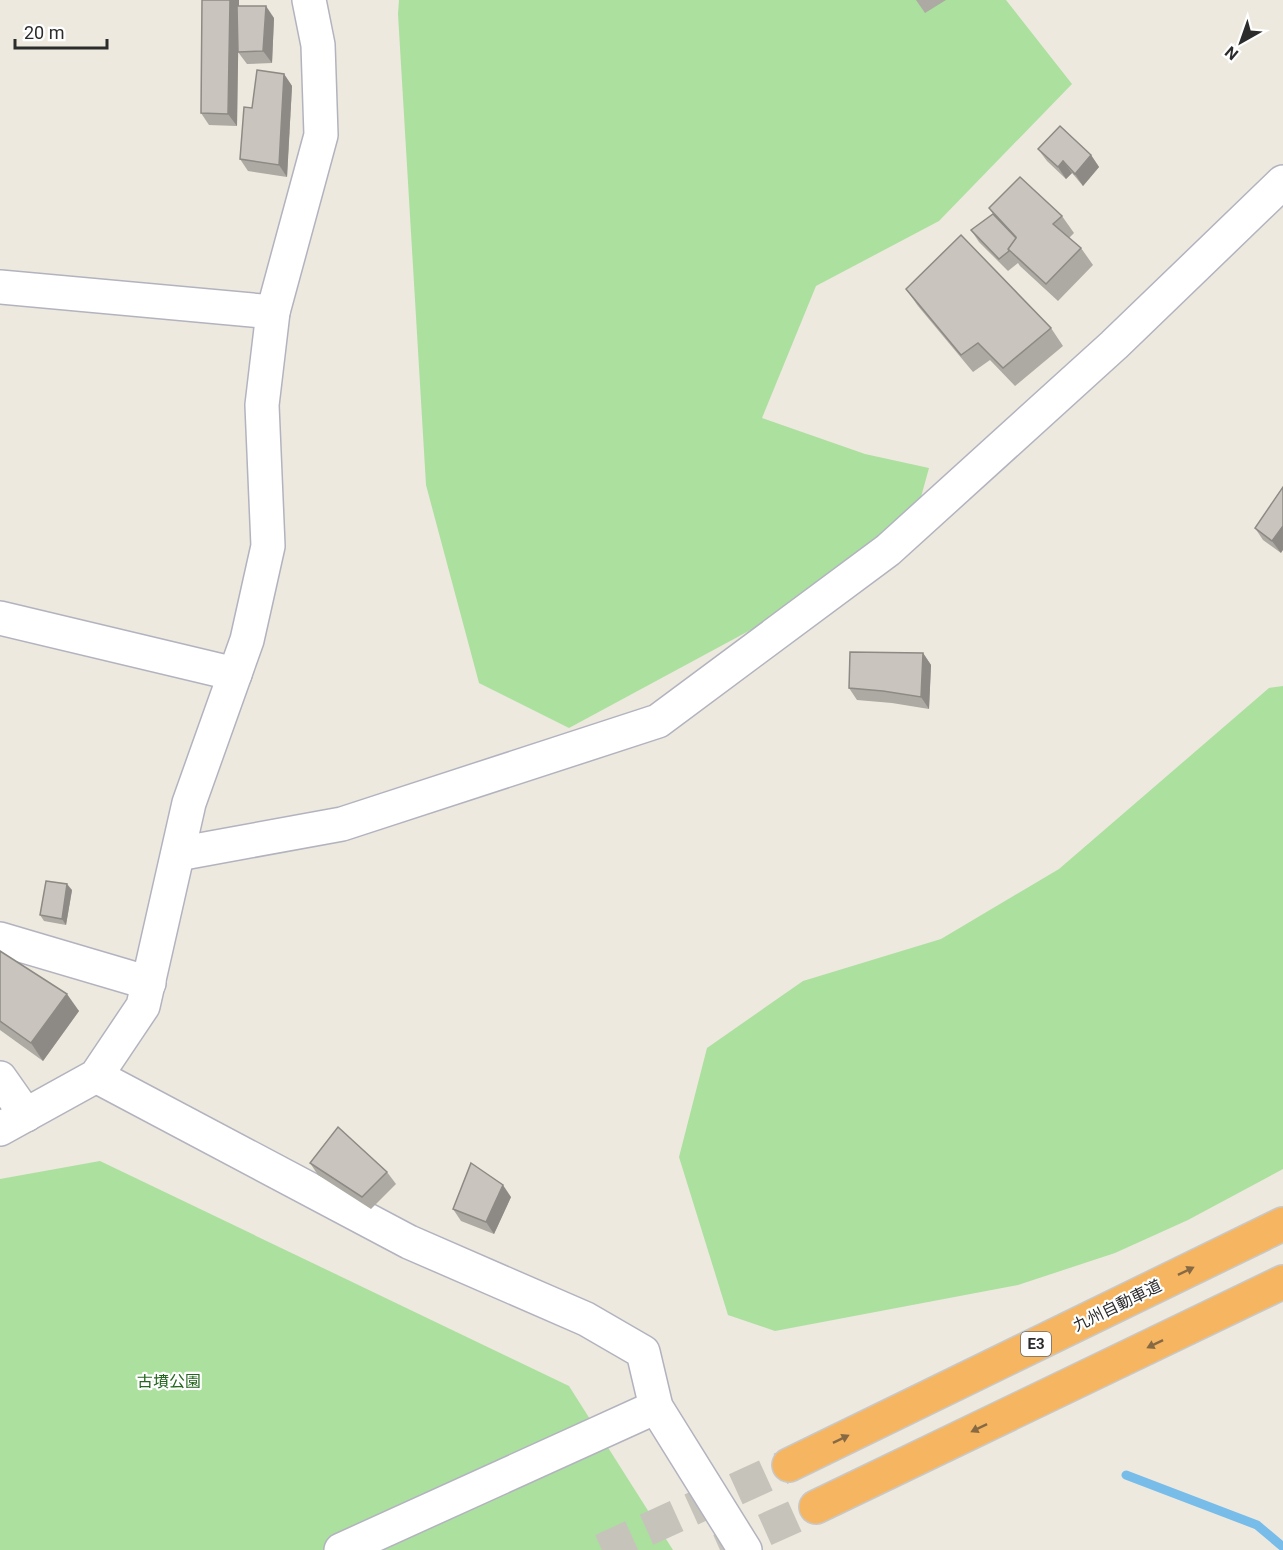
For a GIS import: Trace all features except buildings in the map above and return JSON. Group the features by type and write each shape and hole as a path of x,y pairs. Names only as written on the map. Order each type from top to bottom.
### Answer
{"highway":[{"name":"九州自動車道","path":"789,1465 1283,1224"},
{"path":"816,1507 1283,1282"}],"street":[{"path":"0,1078 13,1122 96,1076 143,1006 189,803 247,640 268,546 262,405 273,312 321,135 318,45 309,0"},
{"path":"178,854 342,824 658,722 888,550 1114,345 1283,182"},
{"path":"0,287 273,312"},
{"path":"0,618 235,674"},
{"path":"0,939 148,983"},
{"path":"96,1076 409,1242 586,1319 644,1352 656,1407 745,1550"},
{"path":"341,1550 656,1407"}],"green space":[{"path":"399,0 1006,0 1072,84 939,221 816,286 762,418 865,454 929,468 910,537 821,592 569,728 479,683 426,485"},
{"path":"1283,686 1283,1169 1188,1220 1115,1253 1018,1285 775,1331 728,1315 679,1157 707,1048 803,981 941,939 1059,869 1269,688"},
{"name":"古墳公園","path":"100,1161 569,1386 673,1550 0,1550 0,1179"}],"waterway":[{"path":"1126,1475 1257,1525 1283,1547"}],"tunnel":[{"path":"602,1550 789,1465"},
{"path":"720,1550 816,1507"}]}
